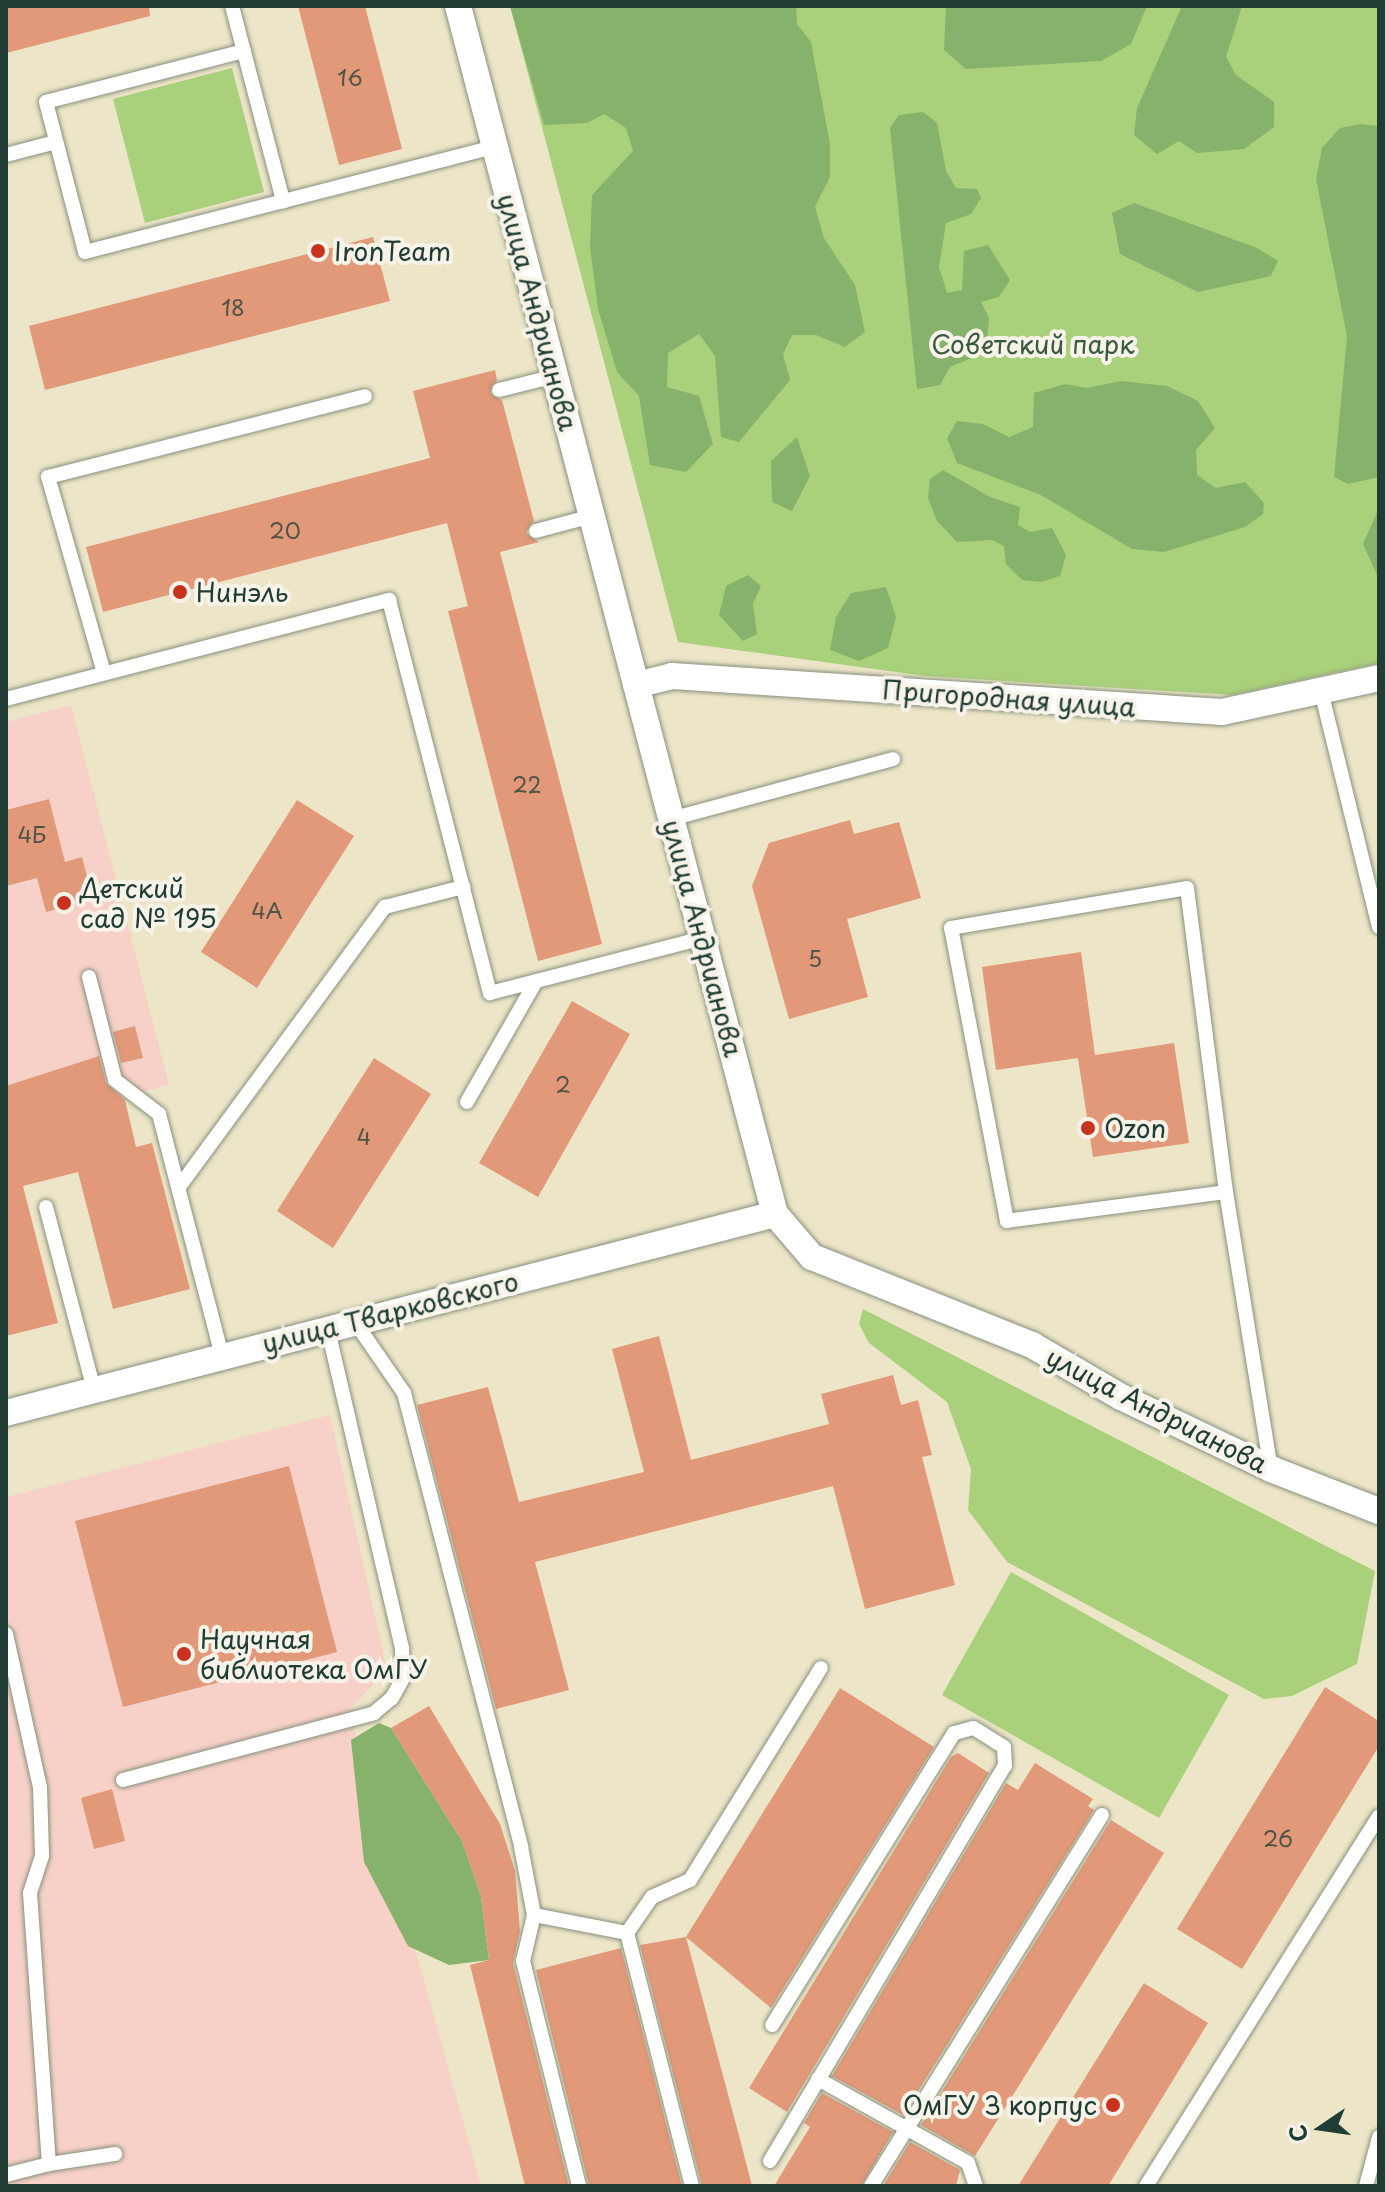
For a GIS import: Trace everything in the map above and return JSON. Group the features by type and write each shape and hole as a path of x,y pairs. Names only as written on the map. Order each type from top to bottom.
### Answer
{"street":[{"name":"улица Андрианова","path":"458,6 775,1214 812,1257 1032,1345 1121,1397 1271,1469 1379,1511"},
{"name":"Пригородная улица","path":"636,685 672,676 1222,712 1379,678"},
{"name":"улица Тварковского","path":"6,1413 775,1214"}],"lane":[{"path":"232,6 283,201"},
{"path":"244,51 46,102 85,252 495,147"},
{"path":"6,155 56,142"},
{"path":"499,390 555,376"},
{"path":"104,673 48,477 365,396"},
{"path":"536,531 592,516"},
{"path":"6,699 389,600 490,993 702,938"},
{"path":"1321,691 1379,927"},
{"path":"671,819 893,759"},
{"path":"179,1187 385,907 463,887"},
{"path":"1226,1192 1007,1221 951,928 1187,888 1226,1192 1271,1469"},
{"path":"89,977 115,1080 159,1114 222,1356"},
{"path":"467,1102 536,981"},
{"path":"46,1207 94,1390"},
{"path":"355,1322 404,1393 534,1915 523,1961 579,2186"},
{"path":"123,1780 374,1713 392,1698 403,1678 402,1648 328,1329"},
{"path":"6,1634 40,1787 42,1856 30,1893 49,2164"},
{"path":"692,2186 627,1933 652,1897 690,1880 821,1668"},
{"path":"770,2161 1005,1766 1004,1747 973,1728 954,1733 772,2025"},
{"path":"871,2186 1102,1815"},
{"path":"1146,2186 1379,1816"},
{"path":"534,1915 627,1933"},
{"path":"818,2079 968,2163 976,2186"},
{"path":"1366,2186 1379,2137"},
{"path":"6,2175 49,2164 115,2154"}],"shaded area":[{"name":"Детский сад № 195","path":"71,705 169,1085 6,1127 6,722"},
{"path":"330,1415 387,1670 349,1710 481,2186 6,2186 6,1497"}],"green space":[{"name":"Советский парк","path":"510,6 1379,6 1379,663 1232,695 925,676 678,642"},
{"path":"510,6 796,6 797,24 811,42 830,144 830,177 815,207 824,238 855,285 865,332 845,347 816,335 792,335 783,354 790,380 739,442 721,437 715,356 699,334 668,353 667,387 699,396 713,444 686,472 650,465 639,396 617,372 598,309 590,247 592,195 633,151 626,128 604,114 587,123 544,125"},
{"path":"946,6 1147,6 1131,44 1101,61 966,69 944,50"},
{"path":"1182,6 1242,6 1226,57 1236,75 1274,102 1274,127 1244,149 1197,153 1179,141 1157,154 1134,135 1137,108"},
{"path":"232,68 264,192 145,223 113,99"},
{"path":"923,112 937,123 946,171 956,188 977,189 981,198 971,214 946,223 939,267 947,293 962,290 964,251 988,245 1010,280 999,297 981,302 989,318 987,340 972,358 950,367 940,385 917,389 890,128 899,115"},
{"path":"1360,124 1379,126 1379,477 1348,484 1334,477 1347,336 1316,179 1322,148 1340,128"},
{"path":"1134,203 1257,248 1278,261 1271,276 1198,292 1120,254 1112,213"},
{"path":"1121,381 1167,386 1198,401 1215,428 1196,450 1197,475 1216,488 1245,482 1264,503 1263,514 1245,527 1164,552 1132,549 1041,495 957,463 947,438 957,421 983,424 1009,437 1033,427 1034,393 1065,384 1087,388"},
{"path":"797,437 810,476 792,511 772,502 771,461"},
{"path":"943,470 990,497 1020,507 1018,525 1030,532 1052,528 1066,555 1060,576 1041,582 1022,580 1006,564 1004,546 992,540 957,542 937,521 928,498 930,479"},
{"path":"1379,508 1379,579 1363,544"},
{"path":"748,575 761,586 753,604 757,634 743,641 719,615 726,586"},
{"path":"886,587 896,617 888,648 859,661 830,650 836,617 851,593"},
{"path":"863,1309 1375,1571 1357,1664 1292,1696 1264,1699 1007,1562 968,1510 971,1469 947,1402 869,1343 859,1324"},
{"path":"1011,1572 1229,1695 1159,1818 942,1695"},
{"path":"379,1723 391,1728 462,1841 481,1896 489,1960 449,1965 408,1946 364,1862 351,1740"}],"building":[{"path":"6,6 149,6 150,16 6,53"},
{"path":"298,6 365,6 402,149 339,165"},
{"path":"373,237 390,301 45,390 29,326"},
{"path":"495,370 497,380 490,393 502,400 534,521 526,533 539,542 500,552 602,944 538,961 448,611 468,606 447,523 103,612 86,547 430,458 413,391"},
{"path":"49,799 65,862 82,857 93,900 46,912 37,878 6,886 6,810"},
{"path":"297,800 354,836 257,988 201,952"},
{"path":"850,820 854,834 899,822 921,898 847,919 868,997 789,1019 752,886 769,843"},
{"path":"1081,952 1095,1055 1174,1043 1189,1143 1093,1157 1078,1058 996,1070 982,967"},
{"path":"572,1001 630,1034 538,1197 479,1163"},
{"path":"135,1026 143,1058 121,1063 113,1032"},
{"path":"99,1056 106,1083 125,1100 136,1147 152,1143 190,1289 113,1309 78,1172 23,1186 58,1323 6,1336 6,1086"},
{"path":"374,1058 431,1094 333,1248 277,1211"},
{"path":"659,1336 691,1460 829,1424 821,1394 893,1375 901,1405 918,1400 932,1455 922,1457 955,1585 865,1609 833,1486 535,1562 569,1690 496,1709 417,1405 488,1387 519,1502 644,1472 612,1349"},
{"path":"289,1466 337,1652 123,1707 75,1521"},
{"path":"1325,1687 1379,1721 1379,1746 1242,1969 1177,1929"},
{"path":"840,1688 934,1747 771,2008 686,1937"},
{"path":"429,1706 500,1824 515,1871 520,1931 513,1963 569,2186 525,2186 470,1965 489,1960 481,1896 462,1841 391,1728"},
{"path":"958,1753 989,1773 787,2112 749,2088 951,1757"},
{"path":"1035,1763 1093,1799 1088,1806 1094,1810 903,2115 832,2076 1006,1783 1018,1790"},
{"path":"112,1789 125,1841 94,1849 81,1798"},
{"path":"1111,1820 1164,1853 975,2156 921,2125"},
{"path":"686,1937 752,2186 702,2186 640,1945"},
{"path":"621,1948 682,2186 589,2186 536,1970"},
{"name":"ОмГУ 3 корпус","path":"1144,1983 1208,2023 1108,2186 1018,2186"},
{"path":"822,2093 893,2132 861,2186 774,2186 810,2127 804,2123"},
{"path":"910,2142 960,2170 956,2186 883,2186"}],"place":[{"name":"IronTeam","path":"318,251"},
{"name":"Нинэль","path":"180,592"},
{"name":"Детский сад № 195","path":"64,903"},
{"name":"Ozon","path":"1088,1128"},
{"name":"Научная библиотека ОмГУ","path":"184,1654"},
{"name":"ОмГУ 3 корпус","path":"1113,2105"}]}
